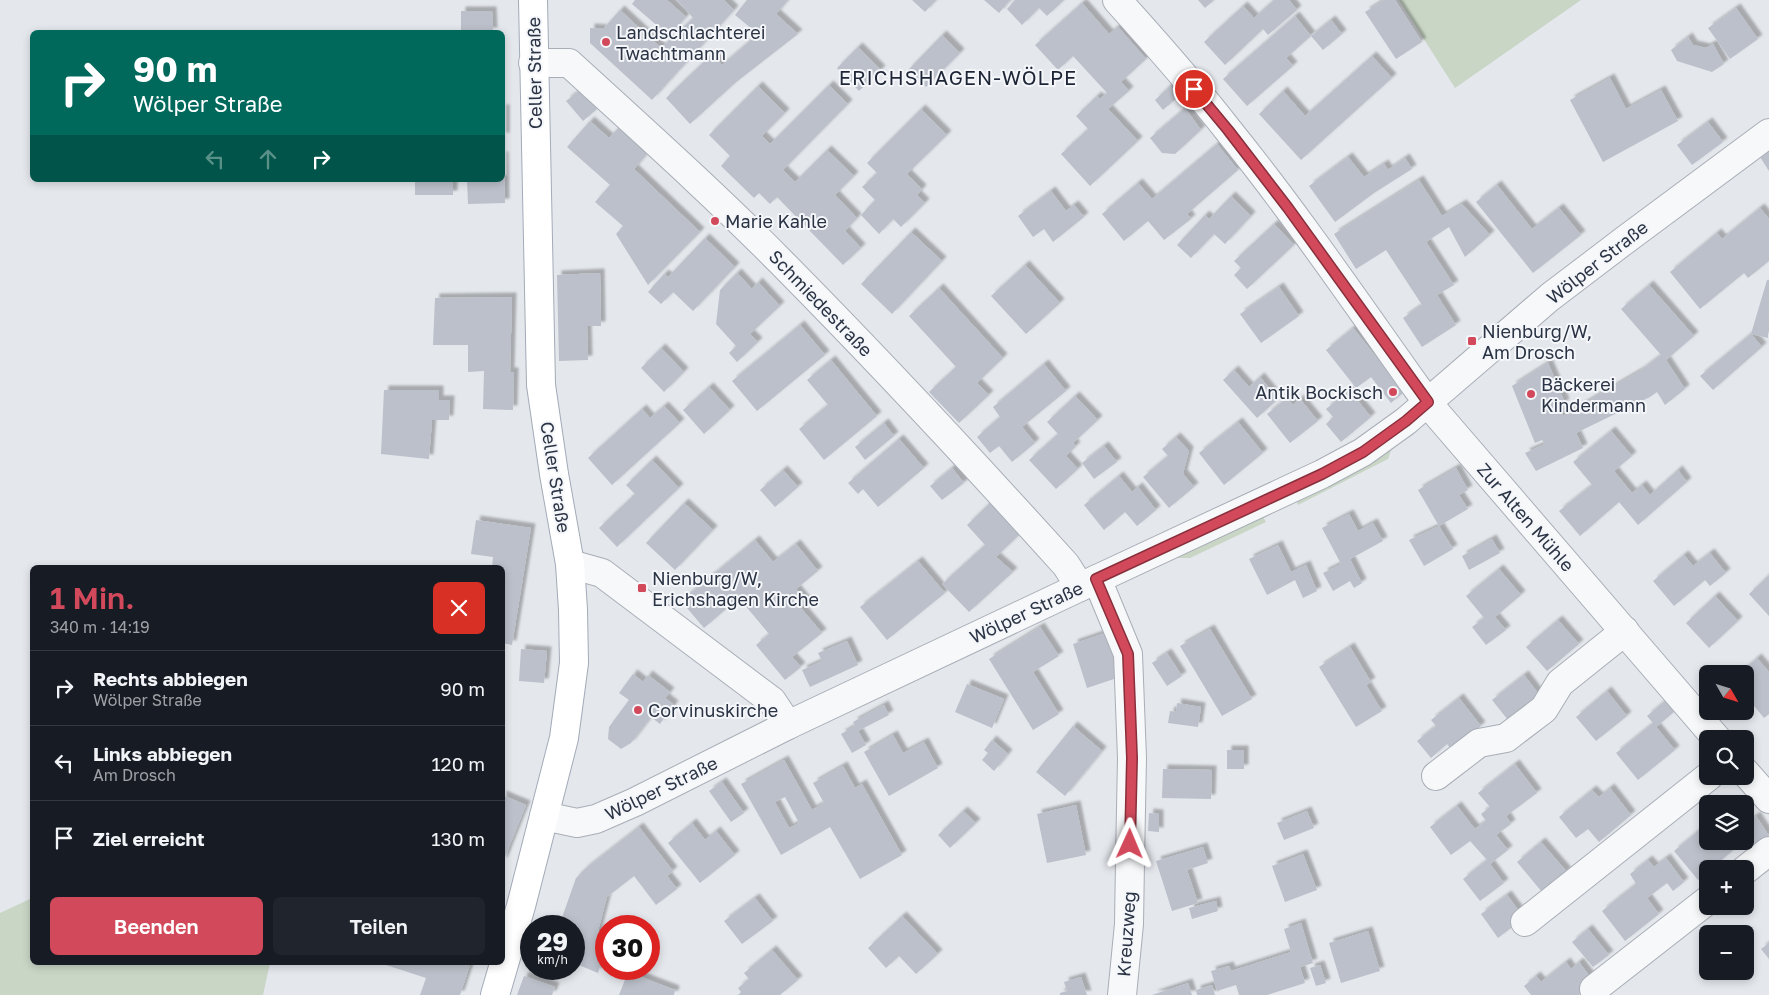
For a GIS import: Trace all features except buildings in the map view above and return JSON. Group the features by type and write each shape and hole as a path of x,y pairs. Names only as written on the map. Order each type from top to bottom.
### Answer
{"main road":[{"name":"Celler Straße","path":"506,945 544,816 564,738 574,663 574,610 570,564 541,385 533,0"},
{"name":"Celler Straße","path":"495,995 502,965"}],"street":[{"name":"Zur Alten Mühle","path":"1117,0 1228,130 1288,208 1428,402 1709,730"},
{"name":"Schmiedestraße","path":"533,63 569,63 686,170 773,254 954,442 1066,565 1088,583"},
{"name":"Wölper Straße","path":"544,816 577,823 596,819 635,802 788,725 1322,474 1363,452 1406,421 1550,297 1769,133"},
{"path":"570,564 602,573 772,701 788,725"},
{"name":"Kreuzweg","path":"1088,583 1128,654 1132,758 1129,924 1122,995"},
{"path":"1436,776 1479,743 1506,738 1544,709 1560,683 1625,631"},
{"path":"1754,782 1769,800"},
{"path":"1525,922 1699,784"},
{"path":"1754,863 1769,851"},
{"path":"1594,989 1699,907"}],"green space":[{"path":"1399,0 1581,0 1455,88"},
{"path":"1395,439 1388,459 1298,505 1295,496"},
{"path":"1260,512 1266,522 1190,558 1161,558"},
{"path":"30,899 30,965 270,965 263,995 0,995 0,913"}],"place":[{"name":"Landschlachterei Twachtmann","path":"606,42"},
{"name":"Marie Kahle","path":"715,221"},
{"name":"Nienburg/W, Am Drosch","path":"1472,341"},
{"name":"Antik Bockisch","path":"1393,392"},
{"name":"Bäckerei Kindermann","path":"1531,394"},
{"name":"Nienburg/W, Erichshagen Kirche","path":"642,588"},
{"name":"Corvinuskirche","path":"638,710"}],"district":[{"name":"ERICHSHAGEN-WÖLPE","path":"958,77"}],"route":[{"path":"1130,844 1132,758 1128,654 1096,579 1322,474 1363,452 1406,421 1428,402 1288,208 1194,89"}]}
